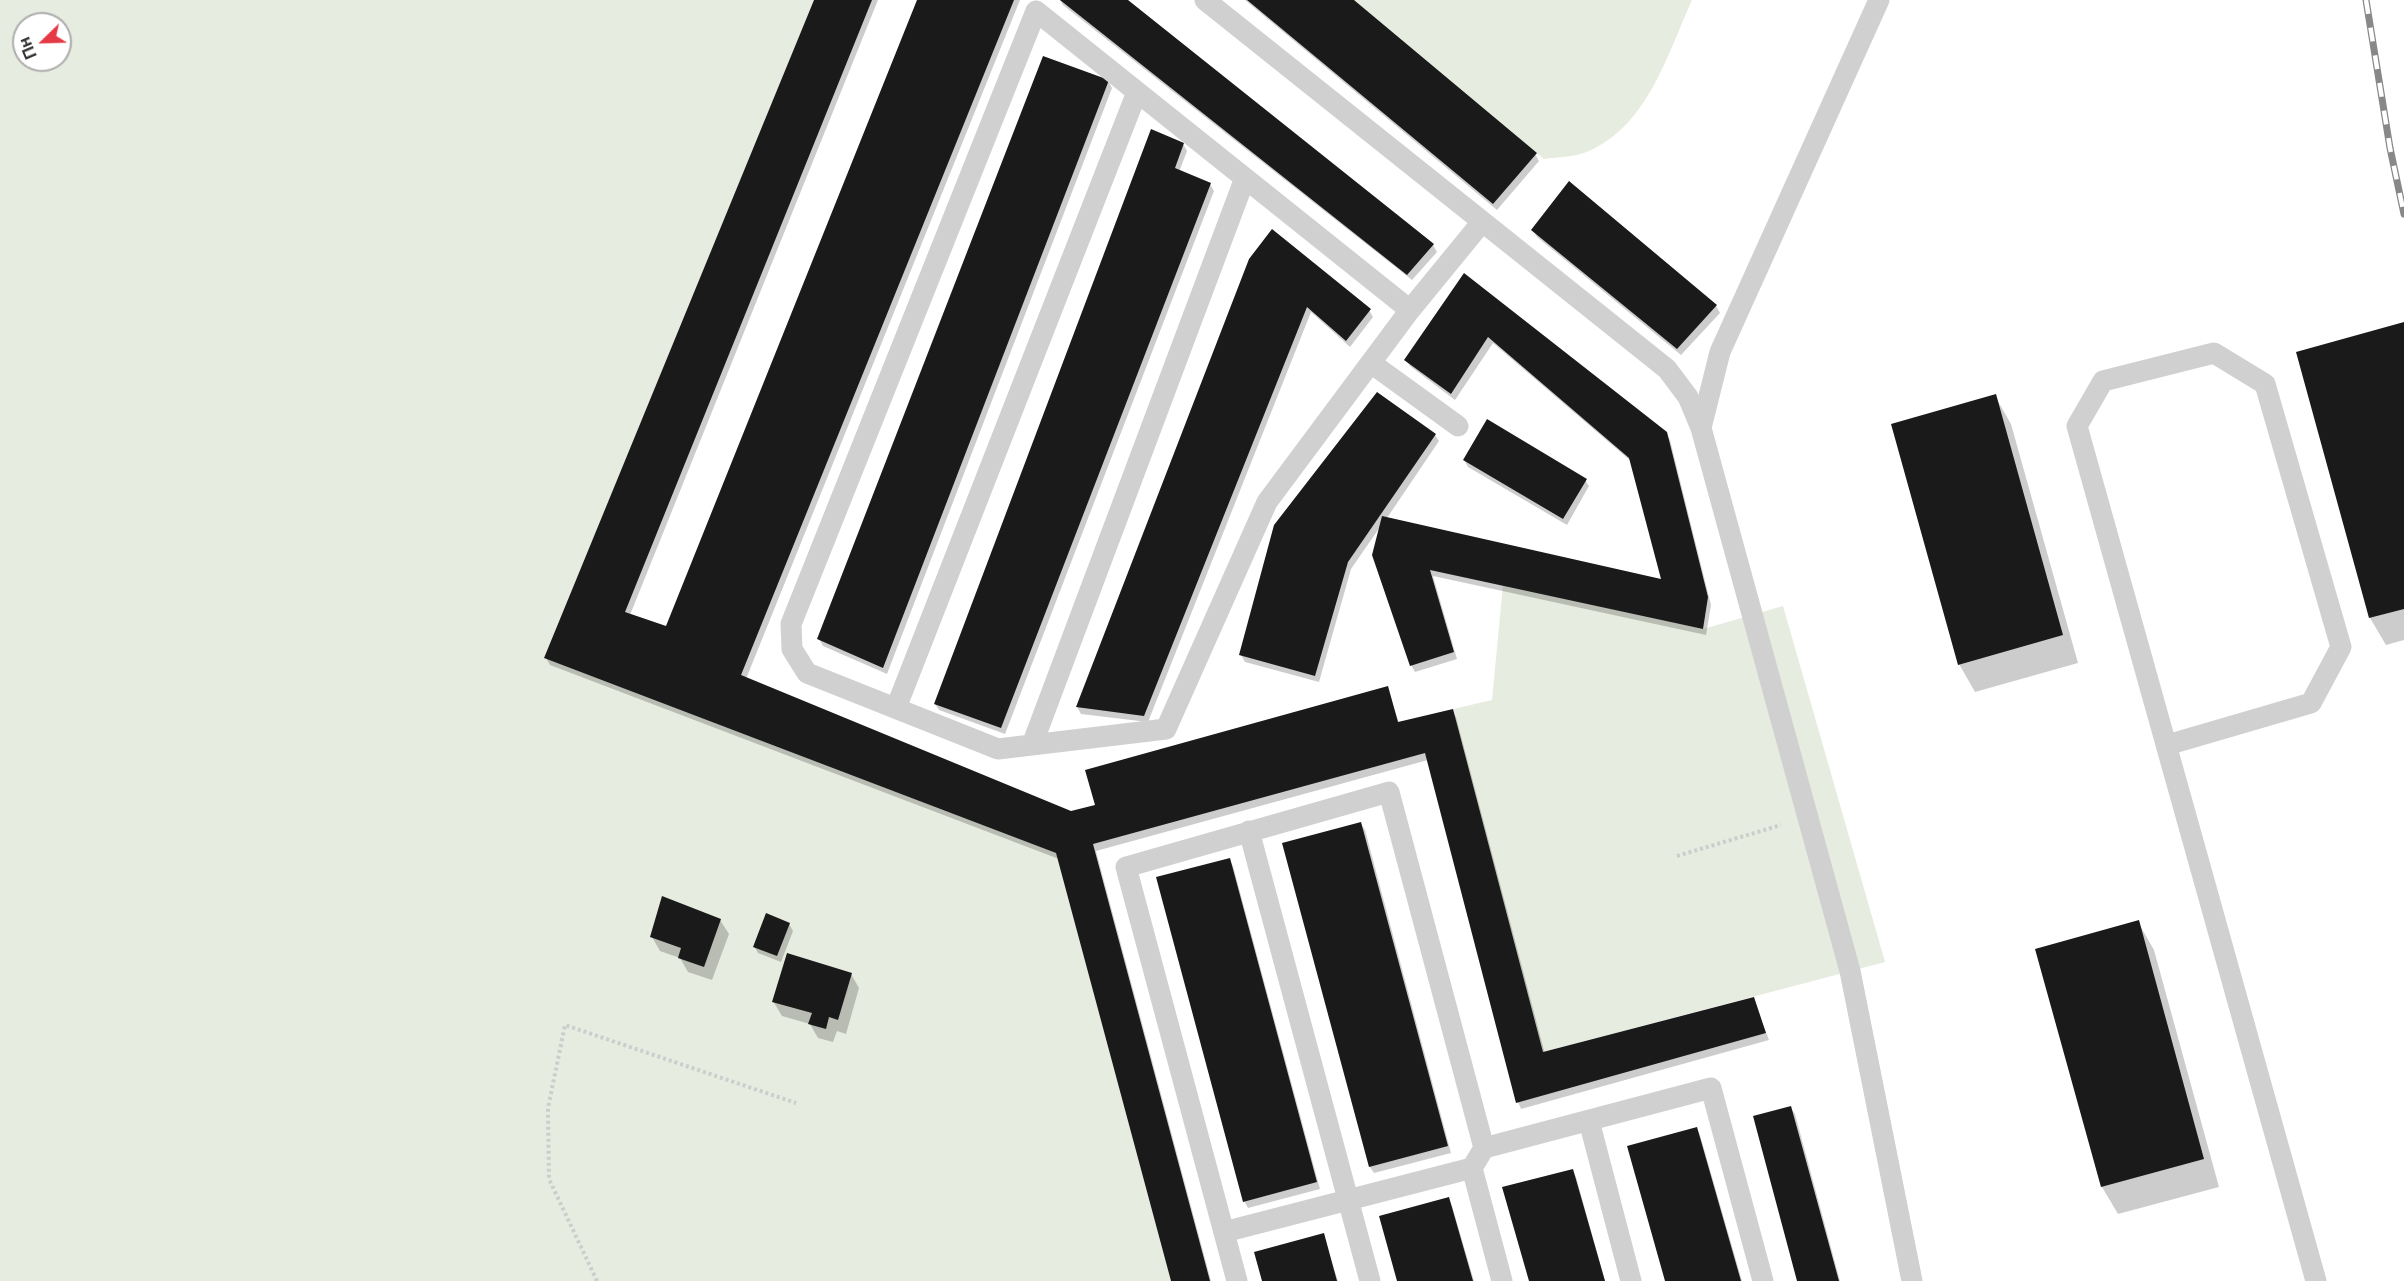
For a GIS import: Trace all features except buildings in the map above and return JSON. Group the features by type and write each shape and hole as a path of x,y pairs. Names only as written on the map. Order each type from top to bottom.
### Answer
{"lane":[{"path":"1205,0 1667,369 1688,397 1701,429 1850,971 1912,1281"},
{"path":"1701,429 1720,352 1879,0"},
{"path":"1410,310 1036,11 791,624 792,649 807,673 998,749 1166,729 1267,502 1410,310 1482,222"},
{"path":"896,708 1137,92"},
{"path":"1032,745 1245,178"},
{"path":"2167,745 2312,703 2341,647 2265,384 2214,353 2103,381 2077,426 2316,1281"},
{"path":"1371,363 1458,426"},
{"path":"1237,1281 1126,867 1389,792 1484,1149"},
{"path":"1249,831 1370,1281"},
{"path":"1224,1232 1472,1168 1484,1149 1711,1088 1763,1281"},
{"path":"1589,1121 1631,1281"},
{"path":"1472,1168 1502,1281"}],"path":[{"path":"1677,856 1808,817"},
{"path":"597,1281 549,1179 548,1108 565,1025 796,1103"}],"shaded area":[{"path":"0,0 814,0 544,658 1056,853 1171,1281 0,1281"},
{"path":"1354,0 1692,0 1653,86 1641,106 1626,124 1609,139 1589,151 1573,156 1544,159"},
{"path":"1503,585 1703,629 1783,606 1885,962 1543,1052 1453,709 1492,700"}],"railway":[{"path":"2366,0 2390,148 2404,214"}]}
